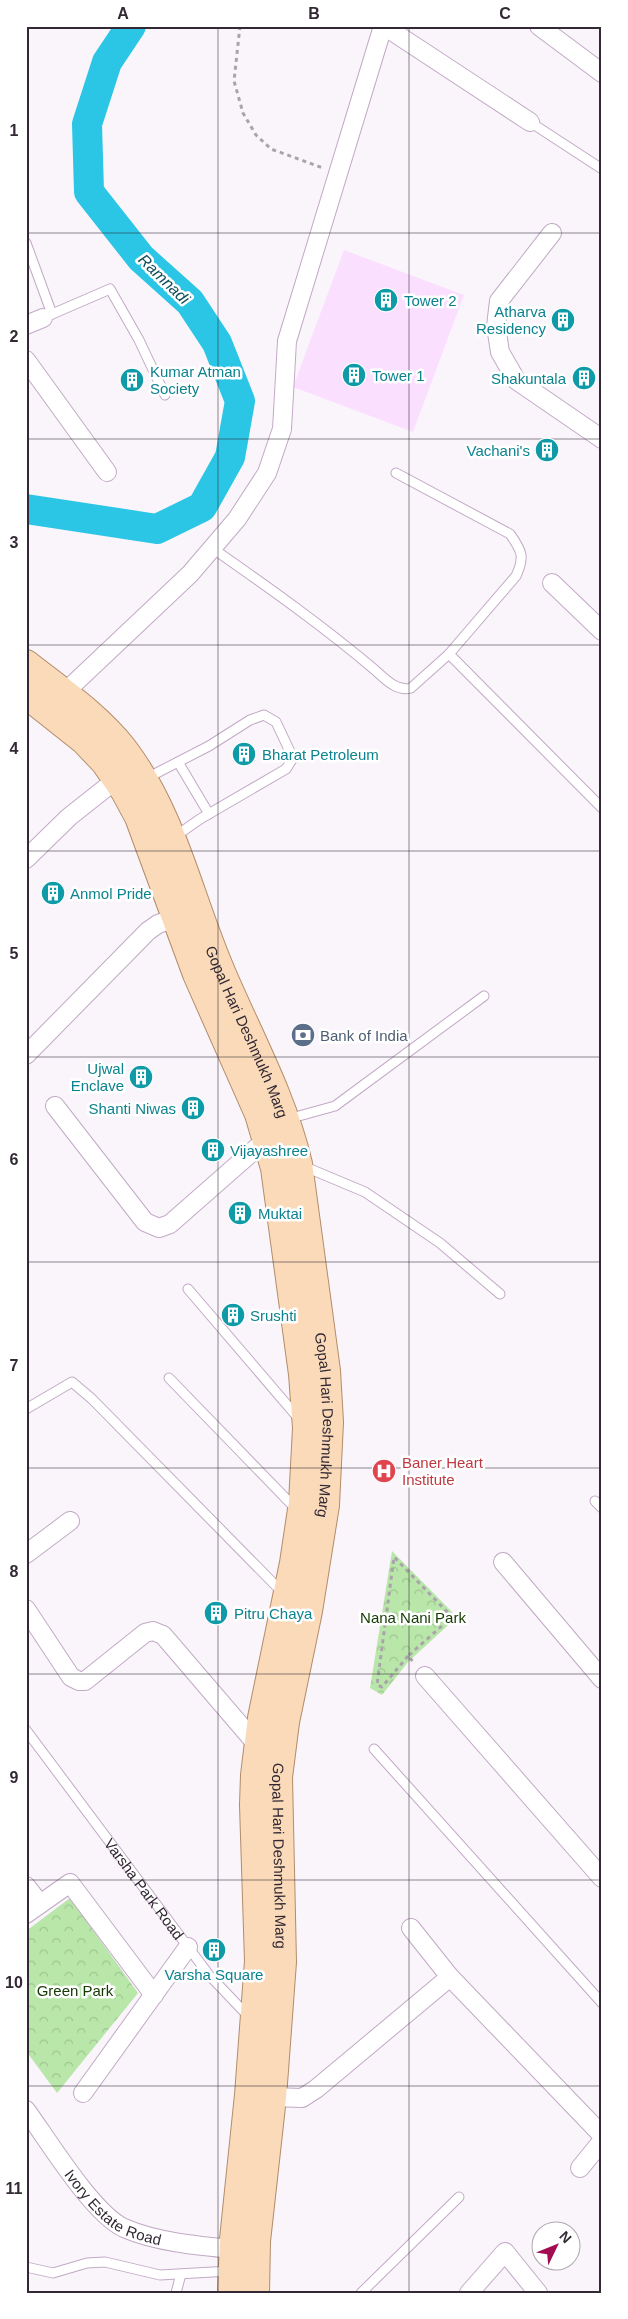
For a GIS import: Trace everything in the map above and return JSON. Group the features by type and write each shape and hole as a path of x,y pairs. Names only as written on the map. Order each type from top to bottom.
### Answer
{"main road":[{"name":"Gopal Hari Deshmukh Marg","path":"26,664 99,724 122,748 145,780 160,808 171,840 176,918 197,974 284,1145 307,1428 301,1514 288,1598 271,1673 258,1746 254,1805 259,1961 272,2097 256,2241 254,2293"},
{"name":"Gopal Hari Deshmukh Marg","path":"26,694 84,740 117,779 172,874 218,966 284,1145 326,1371 329,1422 326,1505 308,1611 285,1722 278,1777 282,1962 266,2024 233,2271"}],"street":[{"path":"63,694 190,574 236,519 267,473 282,429 288,341 384,26 530,122"},
{"path":"539,26 602,73"},
{"path":"552,233 498,301 496,326 500,352 516,380 602,439"},
{"path":"26,360 107,472"},
{"path":"552,583 602,631"},
{"path":"26,859 69,817 117,779"},
{"path":"26,1055 148,931 158,924 176,918"},
{"path":"55,1106 145,1222 159,1228 170,1224 284,1145"},
{"path":"26,1554 70,1521"},
{"path":"503,1562 602,1679"},
{"path":"26,1609 71,1676 78,1682 85,1681 146,1632 163,1635 258,1746"},
{"path":"425,1676 602,1878"},
{"path":"26,1886 33,1909 70,1883 154,1995"},
{"path":"411,1928 450,1977 602,2135"},
{"path":"83,2093 188,1947"},
{"path":"272,2097 302,2098 316,2090 450,1977"},
{"name":"Ivory Estate Road","path":"26,2110 93,2202 123,2228 168,2241 233,2271"},
{"path":"580,2168 602,2141"},
{"path":"469,2293 504,2252 538,2293"}],"lane":[{"path":"530,122 602,170"},
{"path":"26,242 40,319 110,289 139,340 165,395"},
{"path":"212,548 332,633 398,687 405,690 417,685 449,654 516,576 523,562 519,546 510,534 396,473"},
{"path":"449,654 602,808"},
{"path":"145,780 250,720 264,715 276,722 293,758 286,769 209,814 171,840"},
{"path":"178,762 209,814"},
{"path":"484,996 284,1145 365,1192 440,1243 500,1294"},
{"path":"188,1289 307,1428"},
{"path":"168,1378 301,1514"},
{"path":"26,1409 72,1382 92,1399 288,1598"},
{"name":"Varsha Park Road","path":"27,1734 209,1975 266,2024"},
{"path":"374,1749 602,2004"},
{"path":"361,2293 459,2197"},
{"path":"26,2267 53,2273 87,2263 106,2262 160,2275 233,2271"},
{"path":"176,2293 182,2274"}],"path":[{"path":"240,26 234,81 243,112 256,135 271,149 338,173"},
{"path":"394,1557 452,1617 408,1656 382,1687 377,1685 394,1557"},
{"path":"408,1656 425,1676"}],"shaded area":[{"path":"344,250 464,295 413,432 293,387"}],"green space":[{"name":"Nana Nani Park","path":"392,1551 457,1617 408,1662 382,1695 370,1688"},
{"name":"Green Park","path":"70,1898 138,1993 57,2093 26,2051 26,1931"}],"waterway":[{"name":"Ramnadi","path":"26,509 157,529 202,507 230,457 240,401 217,343 190,302 141,258 89,192 87,124 107,62 131,26"}],"place":[{"name":"Tower 2","path":"386,300"},
{"name":"Atharva Residency","path":"563,320"},
{"name":"Tower 1","path":"354,375"},
{"name":"Shakuntala","path":"584,378"},
{"name":"Kumar Atman Society","path":"132,380"},
{"name":"Vachani's","path":"547,450"},
{"name":"Bharat Petroleum","path":"244,754"},
{"name":"Anmol Pride","path":"53,893"},
{"name":"Bank of India","path":"303,1035"},
{"name":"Ujwal Enclave","path":"141,1077"},
{"name":"Shanti Niwas","path":"193,1108"},
{"name":"Vijayashree","path":"213,1150"},
{"name":"Muktai","path":"240,1213"},
{"name":"Srushti","path":"233,1315"},
{"name":"Baner Heart Institute","path":"384,1471"},
{"name":"Pitru Chaya","path":"216,1613"},
{"name":"Varsha Square","path":"214,1950"}]}
